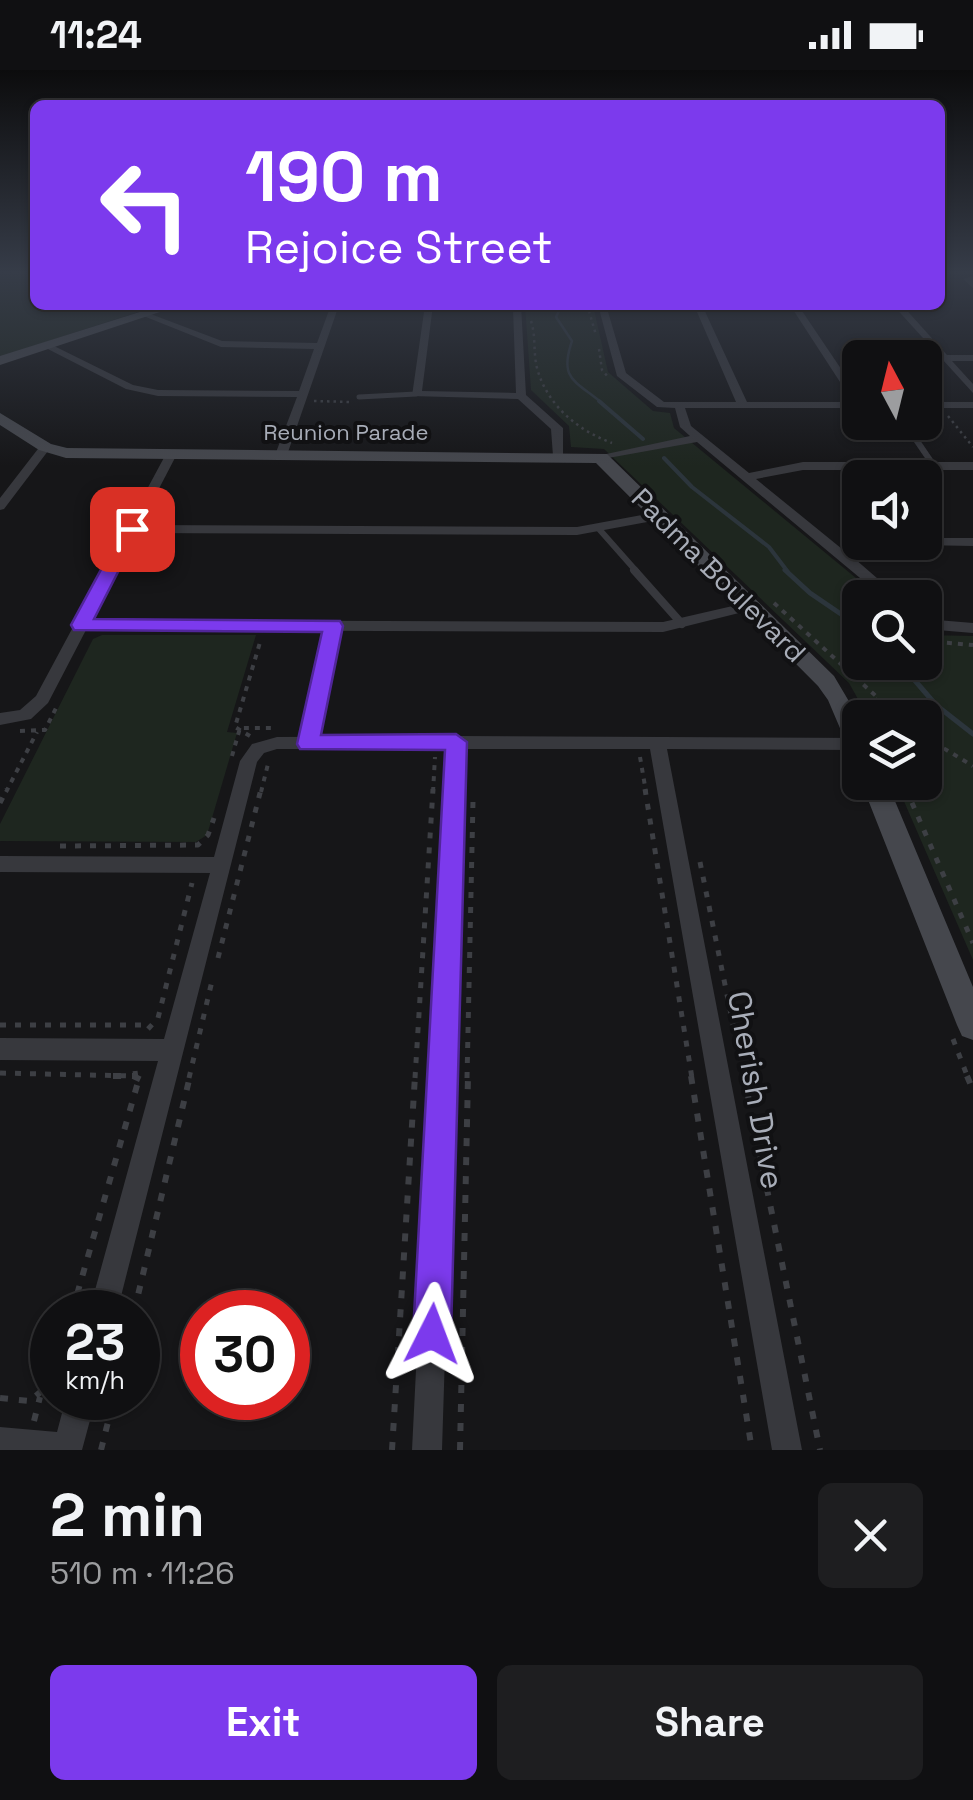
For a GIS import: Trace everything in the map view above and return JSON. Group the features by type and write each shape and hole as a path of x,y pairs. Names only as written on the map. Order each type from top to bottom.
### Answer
{"street":[{"path":"0,362 74,337"},
{"path":"203,337 220,344 320,346"},
{"path":"280,454 323,337"},
{"path":"424,337 416,394 521,396 557,428 560,456"},
{"path":"519,337 521,396"},
{"path":"610,337 620,374 661,405 842,405"},
{"path":"713,337 743,405"},
{"path":"815,337 842,378"},
{"path":"926,337 973,390"},
{"path":"47,346 130,387 158,393 302,394"},
{"path":"945,358 973,358"},
{"path":"679,405 686,427 842,556"},
{"path":"942,406 973,406"},
{"name":"Reunion Parade","path":"0,418 45,447 66,453 601,458 699,438"},
{"path":"0,506 45,447"},
{"path":"0,719 26,715 34,709 172,454"},
{"name":"Padma Boulevard","path":"601,458 658,516 757,599 833,688 842,708"},
{"path":"748,478 804,466 842,466"},
{"path":"942,466 973,466"},
{"path":"132,529 599,529 658,516"},
{"path":"942,542 973,542"},
{"path":"846,560 870,580"},
{"path":"81,625 682,624 757,599"},
{"path":"942,625 973,628"},
{"path":"109,1290 222,864 267,744 310,736 648,750 842,746"},
{"path":"427,1450 456,742"},
{"name":"Cherish Drive","path":"648,750 787,1450"},
{"path":"881,800 973,1025"},
{"path":"0,864 222,864"},
{"path":"0,1049 172,1050"},
{"path":"0,1442 67,1449 75,1420"}],"lane":[{"path":"359,398 416,394"},
{"path":"599,529 682,624"},
{"path":"310,736 333,626"}],"path":[{"path":"536,337 533,349 545,390 583,432 616,444 625,453"},
{"path":"942,409 973,448"},
{"path":"757,599 832,652 878,700"},
{"path":"262,635 235,727 310,736"},
{"path":"942,642 973,645"},
{"path":"229,764 240,728"},
{"path":"0,803 37,732"},
{"path":"942,747 973,766"},
{"path":"648,750 752,1450"},
{"path":"139,1290 216,962 225,940 268,762 264,756"},
{"path":"392,1450 436,756 430,756"},
{"path":"460,1450 473,796"},
{"path":"911,800 973,942"},
{"path":"59,846 198,845 208,835 214,817"},
{"path":"698,853 820,1450"},
{"path":"181,930 193,884 190,882"},
{"path":"0,1025 149,1025"},
{"path":"0,1073 136,1079 78,1290"},
{"path":"0,1398 30,1401"},
{"path":"101,1450 108,1420"}],"shaded area":[{"path":"0,337 60,337 0,357"},
{"path":"527,337 600,337 608,372 653,411 670,413 674,428 858,580 842,580 842,676 604,449 571,447 569,426 531,390"},
{"path":"102,635 256,635 227,732 237,733 207,835 196,842 0,841 0,824 93,639"},
{"path":"942,635 973,636 973,960 903,800 942,800 942,700 858,700 846,680 942,680"}],"waterway":[{"path":"570,337 568,371 602,403"},
{"path":"599,401 643,439"},
{"path":"664,458 692,487 769,547 788,572"},
{"path":"785,570 842,615"},
{"path":"914,680 936,705 973,734"}],"route":[{"path":"132,529 81,625 333,626 308,744 456,742 432,1334"}]}
